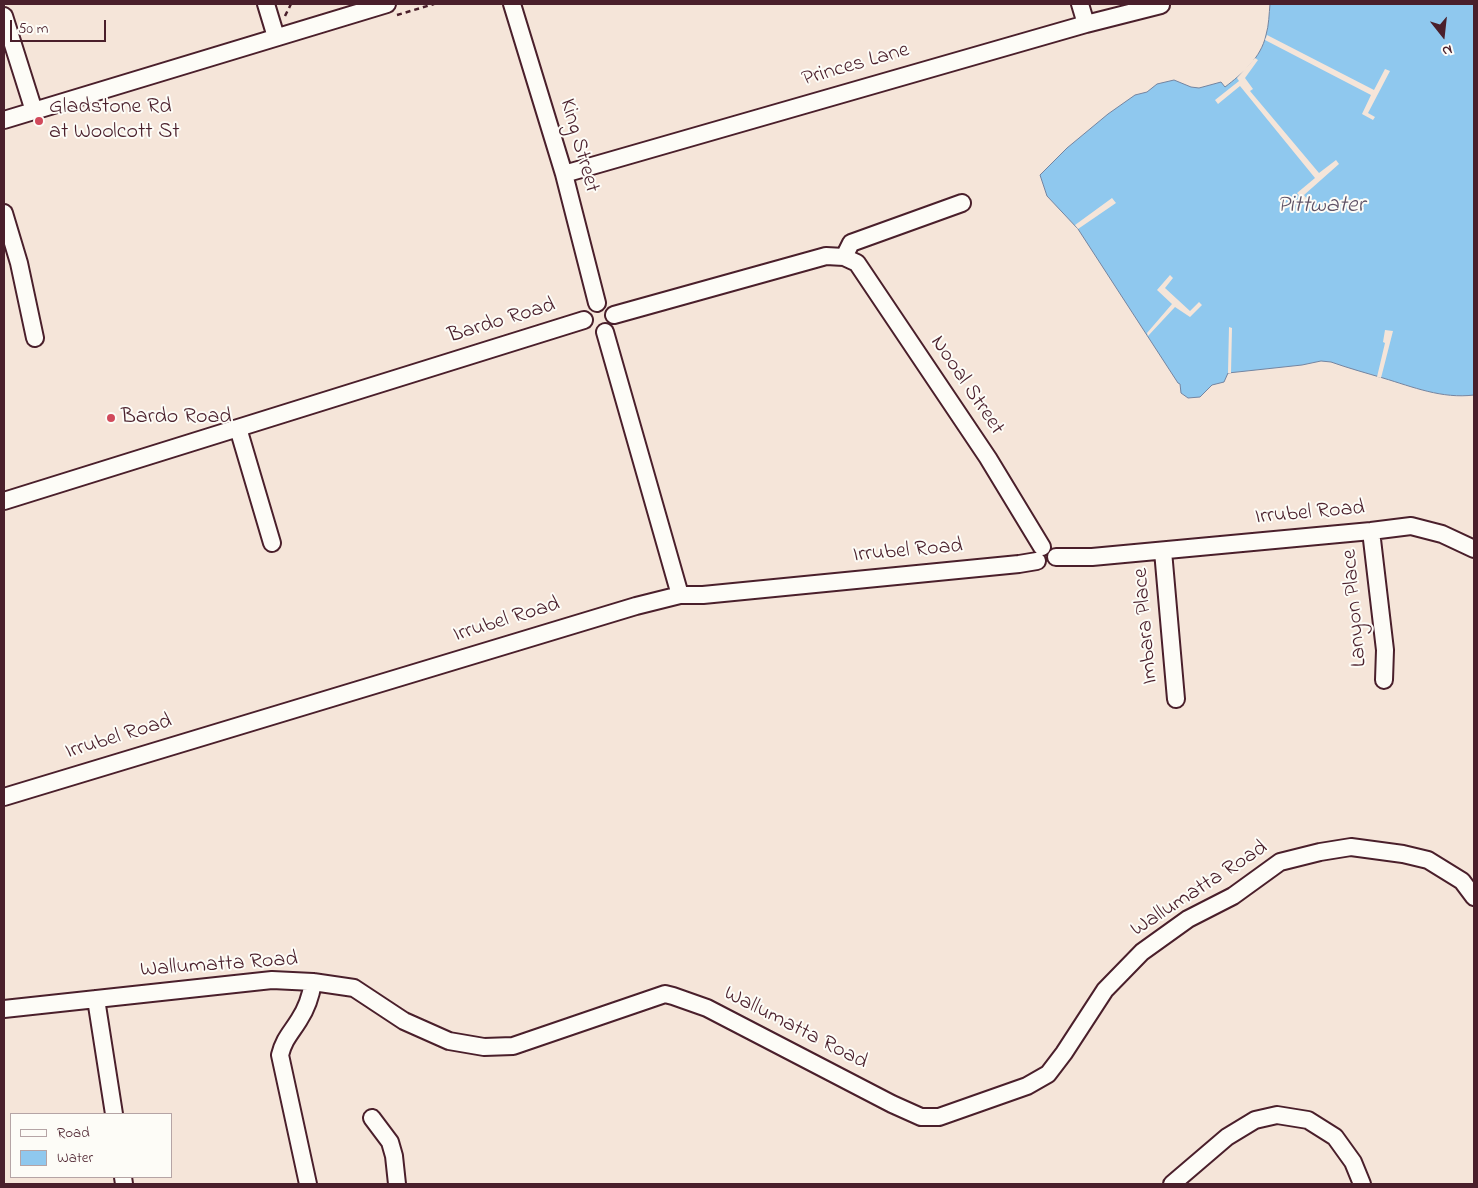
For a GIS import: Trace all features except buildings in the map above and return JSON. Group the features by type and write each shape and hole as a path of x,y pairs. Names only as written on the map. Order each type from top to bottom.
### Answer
{"street":[{"path":"266,4 276,37"},
{"path":"4,120 387,4"},
{"name":"King Street","path":"512,4 564,174 597,303"},
{"path":"1080,4 1086,24"},
{"name":"Princes Lane","path":"564,174 1086,24 1161,5"},
{"path":"4,16 34,111"},
{"path":"614,315 826,256 844,257 851,243 962,203"},
{"path":"4,213 19,263 35,338"},
{"name":"Nooal Street","path":"844,257 857,263 988,458 1040,554"},
{"path":"597,303 606,304 611,308 614,315 613,324 605,332 594,333 584,320 589,306 597,303"},
{"name":"Bardo Road","path":"4,501 584,320"},
{"path":"605,332 680,595"},
{"path":"238,428 272,543"},
{"name":"Irrubel Road","path":"4,797 636,606 680,595 697,595 1012,565 1040,554 1047,546 1053,549 1056,557 1092,557 1411,526 1442,534 1474,549"},
{"name":"Lanyon Place","path":"1371,531 1385,650 1384,680"},
{"name":"Imbara Place","path":"1163,550 1176,699"},
{"name":"Wallumatta Road","path":"4,1009 272,980 313,982 354,988 404,1022 449,1041 484,1047 513,1046 665,994 707,1008 892,1104 921,1117 939,1117 1027,1086 1048,1074 1105,990 1142,952 1188,919 1233,896 1280,862 1320,852 1351,847 1403,854 1428,860 1468,880 1474,897"},
{"path":"308,1184 280,1055 283,1042 300,1019 308,1003 313,982"},
{"path":"96,999 114,1113"},
{"path":"1172,1184 1227,1137 1255,1120 1277,1116 1308,1120 1335,1137 1353,1162 1362,1184"},
{"path":"372,1118 390,1142 394,1156 397,1184"}],"water":[{"name":"Pittwater","path":"1270,4 1474,4 1474,395 1439,394 1331,362 1321,361 1302,365 1228,373 1224,382 1212,385 1200,397 1188,398 1181,393 1180,384 1078,229 1047,196 1040,175 1067,148 1108,114 1135,95 1147,92 1157,84 1174,80 1191,87 1199,88 1221,82 1225,87 1238,77 1250,65 1264,43 1268,27"}],"pier":[{"path":"1267,35 1374,90 1385,69 1390,71 1368,113 1375,117 1373,120 1362,114 1371,95 1265,40"},
{"path":"1255,58 1258,60 1245,78 1253,89 1250,91 1319,173 1336,160 1339,164 1304,195 1307,199 1304,201 1297,193 1315,178 1240,86 1218,104 1215,100 1239,81 1237,78"},
{"path":"1112,198 1116,203 1078,229 1075,225"},
{"path":"1170,275 1173,278 1165,288 1190,311 1199,302 1202,305 1190,317 1175,307 1148,336 1147,333 1172,304 1157,290"},
{"path":"1229,327 1232,328 1231,373 1228,373"},
{"path":"1385,330 1393,331 1381,378 1377,377 1385,343 1383,342"}],"place":[{"name":"Gladstone Rd at Woolcott St","path":"39,121"},
{"name":"Bardo Road","path":"111,418"}]}
